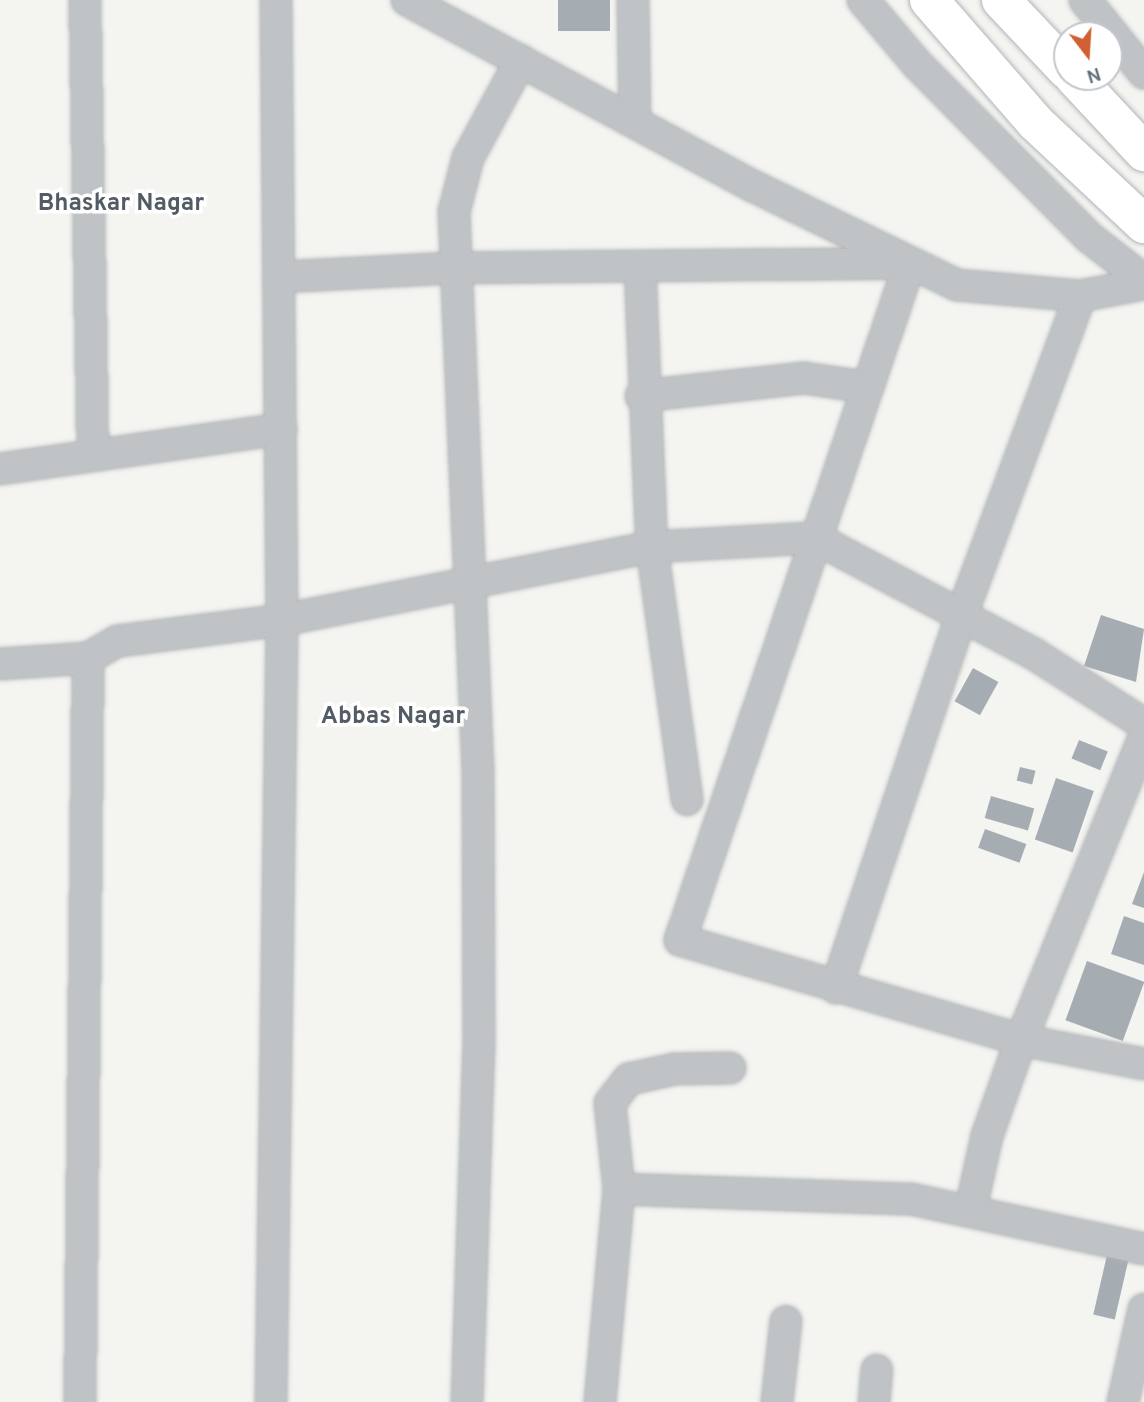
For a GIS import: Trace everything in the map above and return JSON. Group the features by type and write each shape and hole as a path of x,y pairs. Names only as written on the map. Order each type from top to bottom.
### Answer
{"highway":[{"path":"929,0 1036,123 1144,224"},
{"path":"1001,0 1053,55"},
{"path":"1087,91 1144,152"}],"street":[{"path":"85,0 93,454"},
{"path":"271,1402 282,620 276,0"},
{"path":"407,0 635,122 957,285 1080,296 1144,282"},
{"path":"633,0 635,122"},
{"path":"863,0 1060,208 1144,282"},
{"path":"1085,0 1144,73"},
{"path":"467,1402 479,1048 470,585 452,268 454,212 468,158 521,60"},
{"path":"280,278 452,268 911,263"},
{"path":"911,263 866,387 680,940 836,988 1021,1040 1144,1064"},
{"path":"639,266 641,396 652,547 687,800"},
{"path":"836,988 962,614 1080,296"},
{"path":"641,396 804,377 866,387"},
{"path":"0,469 281,429"},
{"path":"0,664 88,658 118,641 282,620 652,547 815,537 962,614 1144,724"},
{"path":"80,1402 88,658"},
{"path":"971,1208 987,1136 1021,1040 1144,737"},
{"path":"600,1402 619,1189 610,1103 629,1079 674,1069 730,1068"},
{"path":"619,1189 911,1199 971,1208 1144,1249"},
{"path":"1123,1402 1144,1309"},
{"path":"777,1402 786,1321"},
{"path":"874,1402 877,1370"}],"building":[{"path":"558,0 610,0 610,31 558,31"},
{"path":"1101,615 1144,629 1136,682 1084,666"},
{"path":"973,668 998,682 980,715 955,701"},
{"path":"1079,740 1108,752 1100,770 1072,759"},
{"path":"1020,767 1036,771 1032,784 1017,781"},
{"path":"1056,778 1094,791 1073,852 1035,839"},
{"path":"991,796 1034,808 1028,831 985,818"},
{"path":"985,829 1026,844 1020,863 978,848"},
{"path":"1144,872 1144,908 1132,904"},
{"path":"1124,916 1144,923 1144,965 1111,954"},
{"path":"1087,961 1144,982 1123,1041 1065,1020"},
{"path":"1107,1255 1128,1260 1115,1319 1093,1314"}],"district":[{"name":"Bhaskar Nagar","path":"121,205"},
{"name":"Abbas Nagar","path":"393,718"}]}
